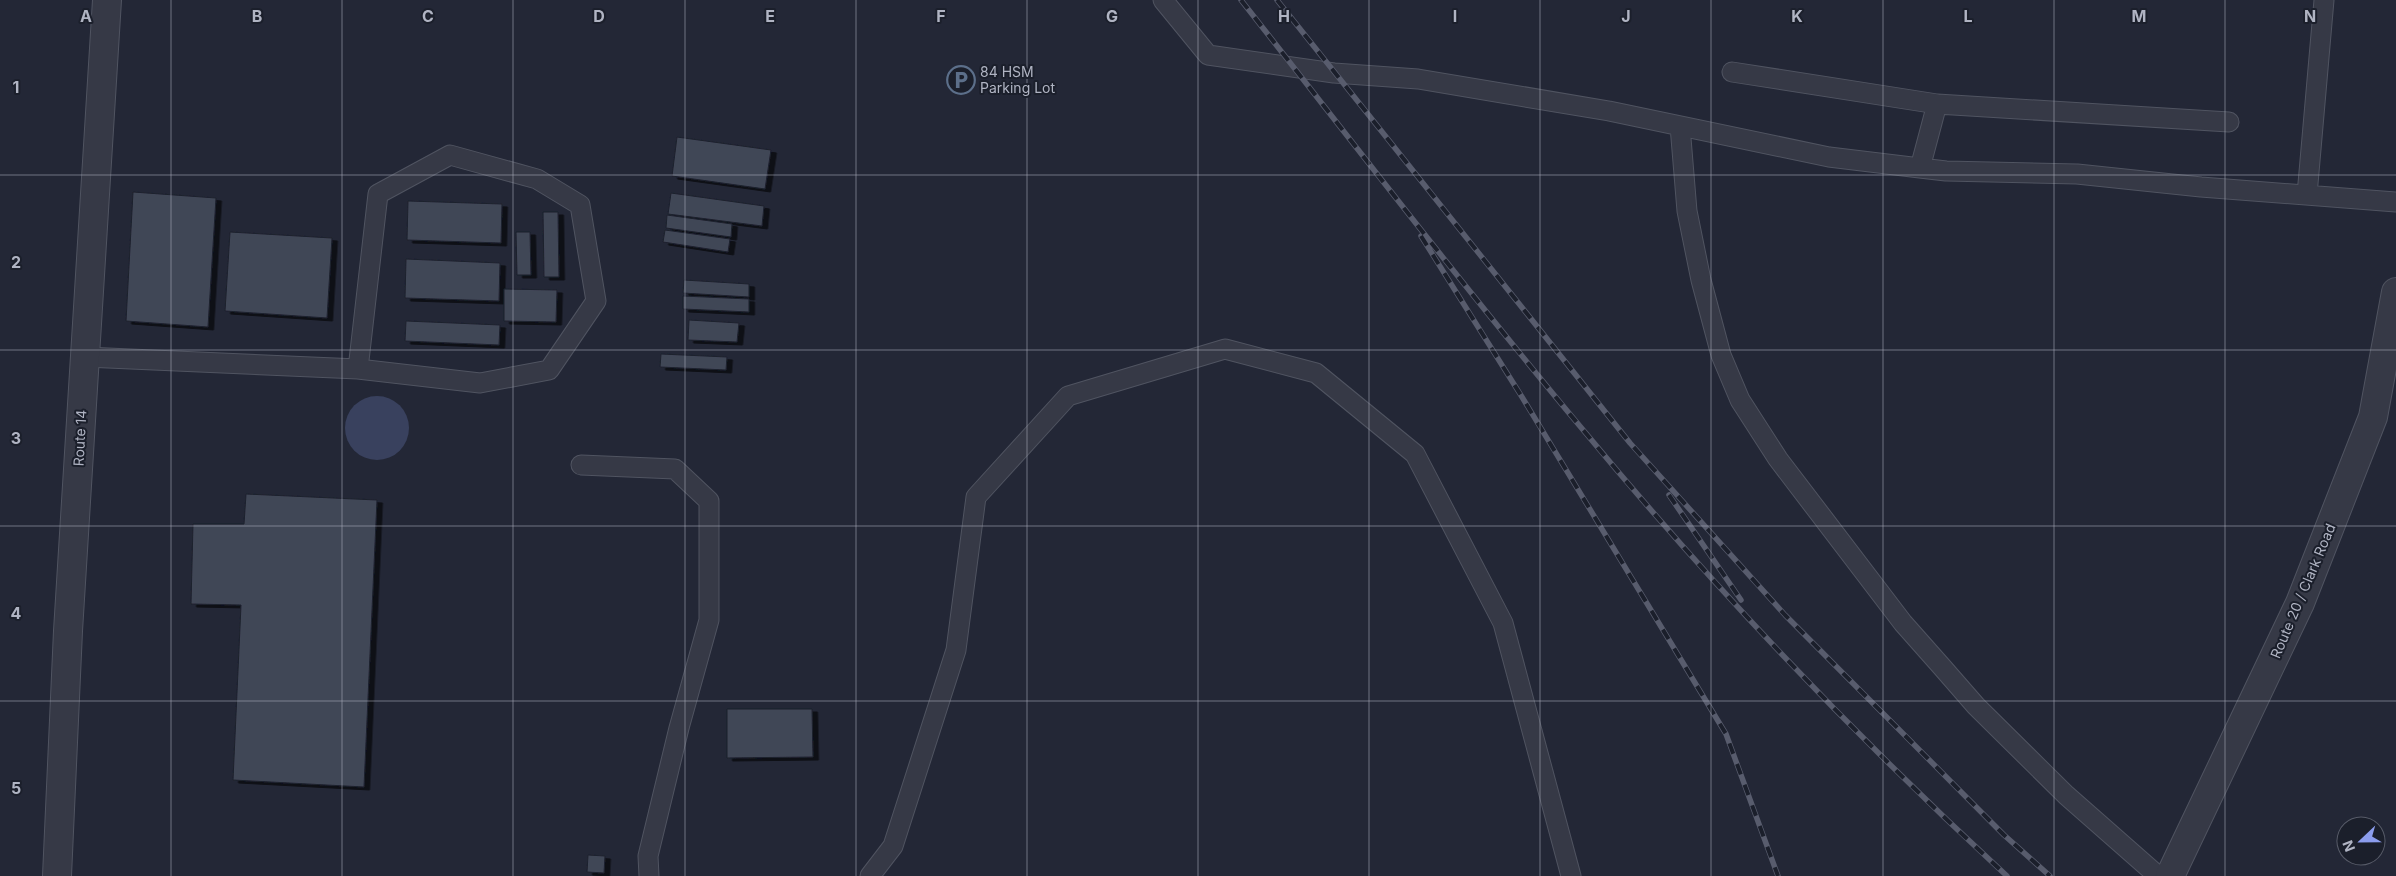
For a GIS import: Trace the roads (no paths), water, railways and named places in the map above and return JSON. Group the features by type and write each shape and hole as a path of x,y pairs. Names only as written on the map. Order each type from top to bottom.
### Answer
{"street":[{"name":"Route 14","path":"57,876 69,621 107,0"},
{"name":"Route 20 / Clark Road","path":"2170,876 2300,604 2370,426 2396,292"}],"lane":[{"path":"1163,0 1208,55 1334,73 1418,79 1609,111 1829,157 1946,171 2077,174 2307,196 2396,202"},
{"path":"2307,196 2324,0"},
{"path":"1732,72 1937,104 2228,122"},
{"path":"1920,168 1937,104"},
{"path":"1680,126 1687,212 1701,280 1721,356 1744,407 1783,466 1903,623 1947,674 1976,706 2066,795 2158,876"},
{"path":"85,356 358,369 480,382 549,370 596,300 580,205 537,179 450,155 378,194 358,369"},
{"path":"870,876 893,846 956,650 976,497 1068,396 1224,349 1316,373 1415,454 1503,623 1571,876"},
{"path":"581,465 675,468 709,501 709,620 679,728 648,856 649,876"}],"water":[{"path":"371,396 383,396 400,405 407,416 409,428 407,440 400,451 383,460 371,460 359,455 350,446 345,434 345,422 350,410 359,401"}],"railway":[{"path":"1241,0 1411,217 1633,490 1788,661 1951,824 2007,876"},
{"path":"1277,0 1630,443 1785,615 2004,835 2050,876"},
{"path":"1421,236 1522,397 1726,734 1778,876"},
{"path":"1669,495 1741,600"}],"place":[{"name":"84 HSM Parking Lot","path":"961,80"}]}
